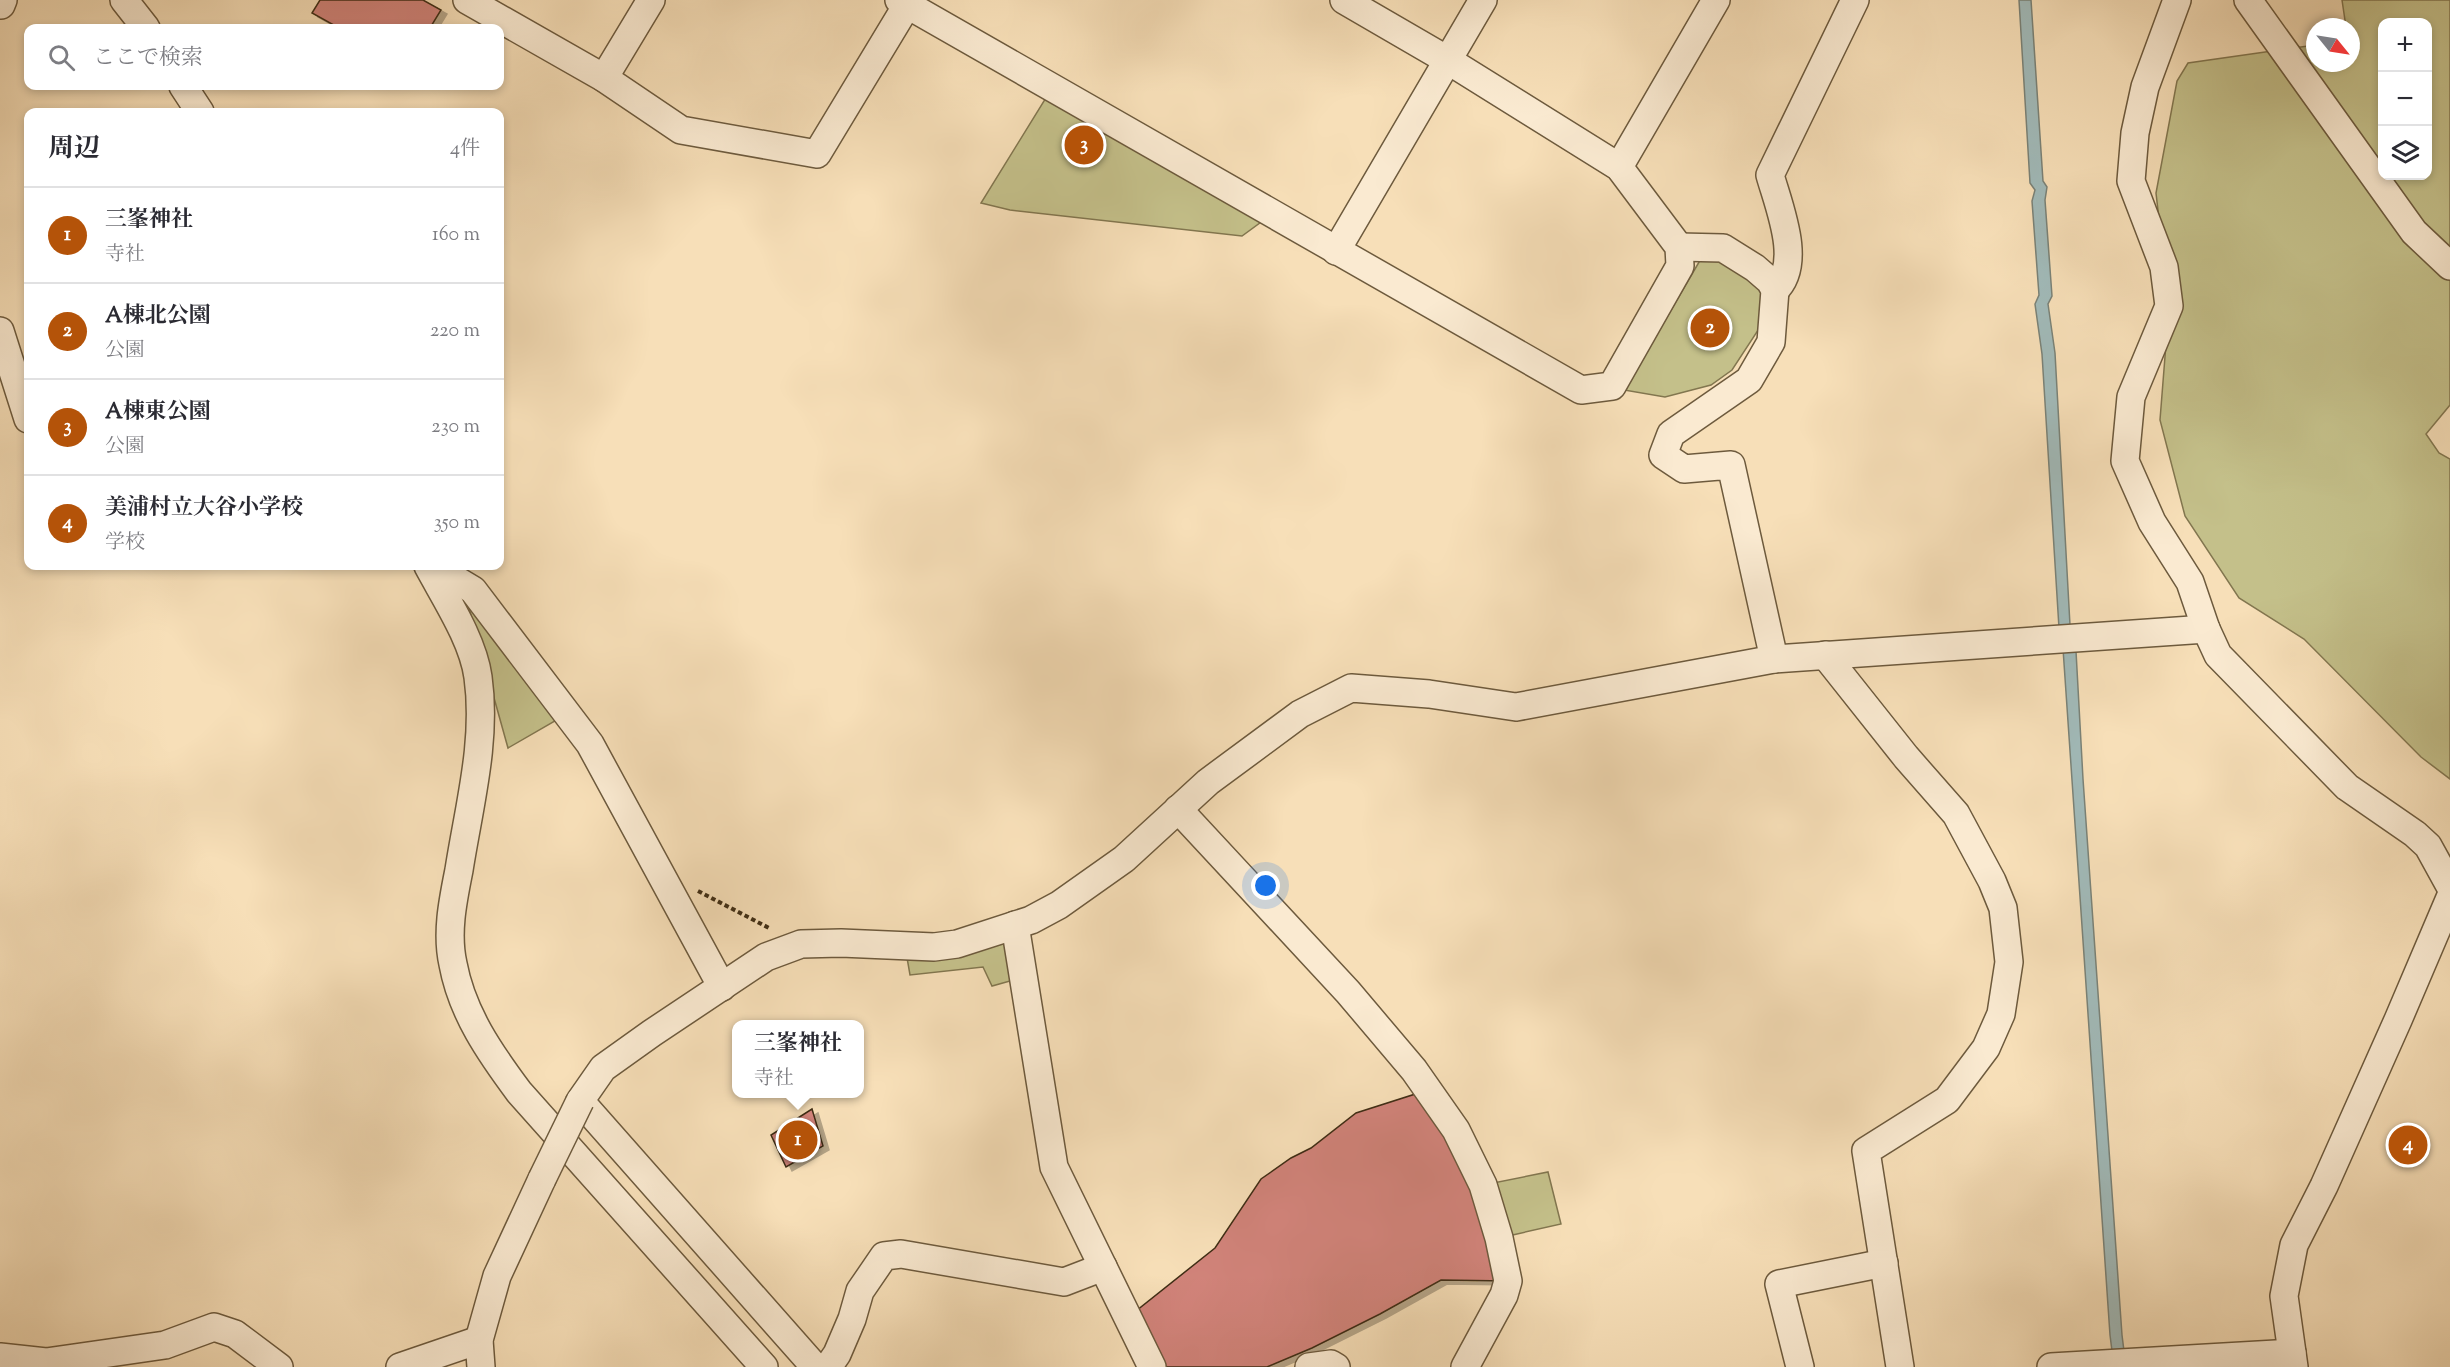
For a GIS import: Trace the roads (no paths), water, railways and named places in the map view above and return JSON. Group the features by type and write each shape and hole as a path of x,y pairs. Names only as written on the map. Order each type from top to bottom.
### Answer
{"street":[{"path":"124,0 143,24"},
{"path":"467,0 604,78 681,130 817,154 903,2 1581,390 1612,386 1680,266 1679,247 1619,167 1449,61 1344,0"},
{"path":"604,78 651,0"},
{"path":"1336,251 1483,0"},
{"path":"1619,167 1716,0"},
{"path":"1775,290 1784,282 1789,244 1770,175 1855,0"},
{"path":"2177,0 2145,87 2135,133 2131,181 2164,267 2169,306 2132,397 2125,461 2152,522 2190,582 2206,629 2218,655 2347,787 2415,834 2428,846 2450,886"},
{"path":"2248,0 2414,232 2450,266"},
{"path":"186,90 197,108"},
{"path":"1679,247 1723,248 1755,268 1770,281 1775,290 1771,342 1749,380 1671,434 1663,455 1684,469 1731,465 1774,659"},
{"path":"0,331 24,406"},
{"path":"430,570 461,626 478,674 482,716 451,916 452,963 466,1006 487,1048 519,1092 764,1367"},
{"path":"440,570 473,590 590,744 722,987"},
{"path":"481,1367 479,1340 497,1276 580,1101 603,1068 766,957 801,944 841,943 934,947 957,944 1031,920 1068,898 1124,859 1208,782 1300,714 1351,688 1429,694 1516,707 1774,659 2206,629"},
{"path":"1825,656 1906,757 1956,814 1992,881 2003,908 2009,962 2001,1014 1986,1048 1947,1100 1866,1151 1900,1367"},
{"path":"1178,809 1348,992 1414,1070 1456,1130 1483,1185 1499,1238 1508,1281 1504,1295 1465,1367"},
{"path":"2051,1367 2135,1362 2293,1360 2284,1296 2294,1245 2389,1041 2450,898"},
{"path":"1015,925 1054,1167 1152,1367"},
{"path":"580,1101 815,1367"},
{"path":"828,1367 837,1354 852,1319 860,1291 884,1256 901,1254 1064,1282 1103,1267"},
{"path":"1800,1367 1779,1284 1884,1263"},
{"path":"0,1357 57,1361 165,1345 214,1327 235,1334 279,1367"},
{"path":"400,1367 479,1340"},
{"path":"1309,1367 1331,1364 1336,1367"}],"water":[{"path":"2019,0 2031,0 2043,181 2047,187 2045,200 2052,296 2048,304 2055,353 2070,625 2075,633 2083,779 2126,1367 2114,1367 2110,1335 2062,634 2059,628 2042,354 2035,304 2039,295 2032,201 2035,190 2030,183"}],"place":[{"name":"A棟東公園","path":"1084,145"},
{"name":"A棟北公園","path":"1710,328"},
{"name":"三峯神社","path":"798,1140"},
{"name":"美浦村立大谷小学校","path":"2408,1145"}]}
